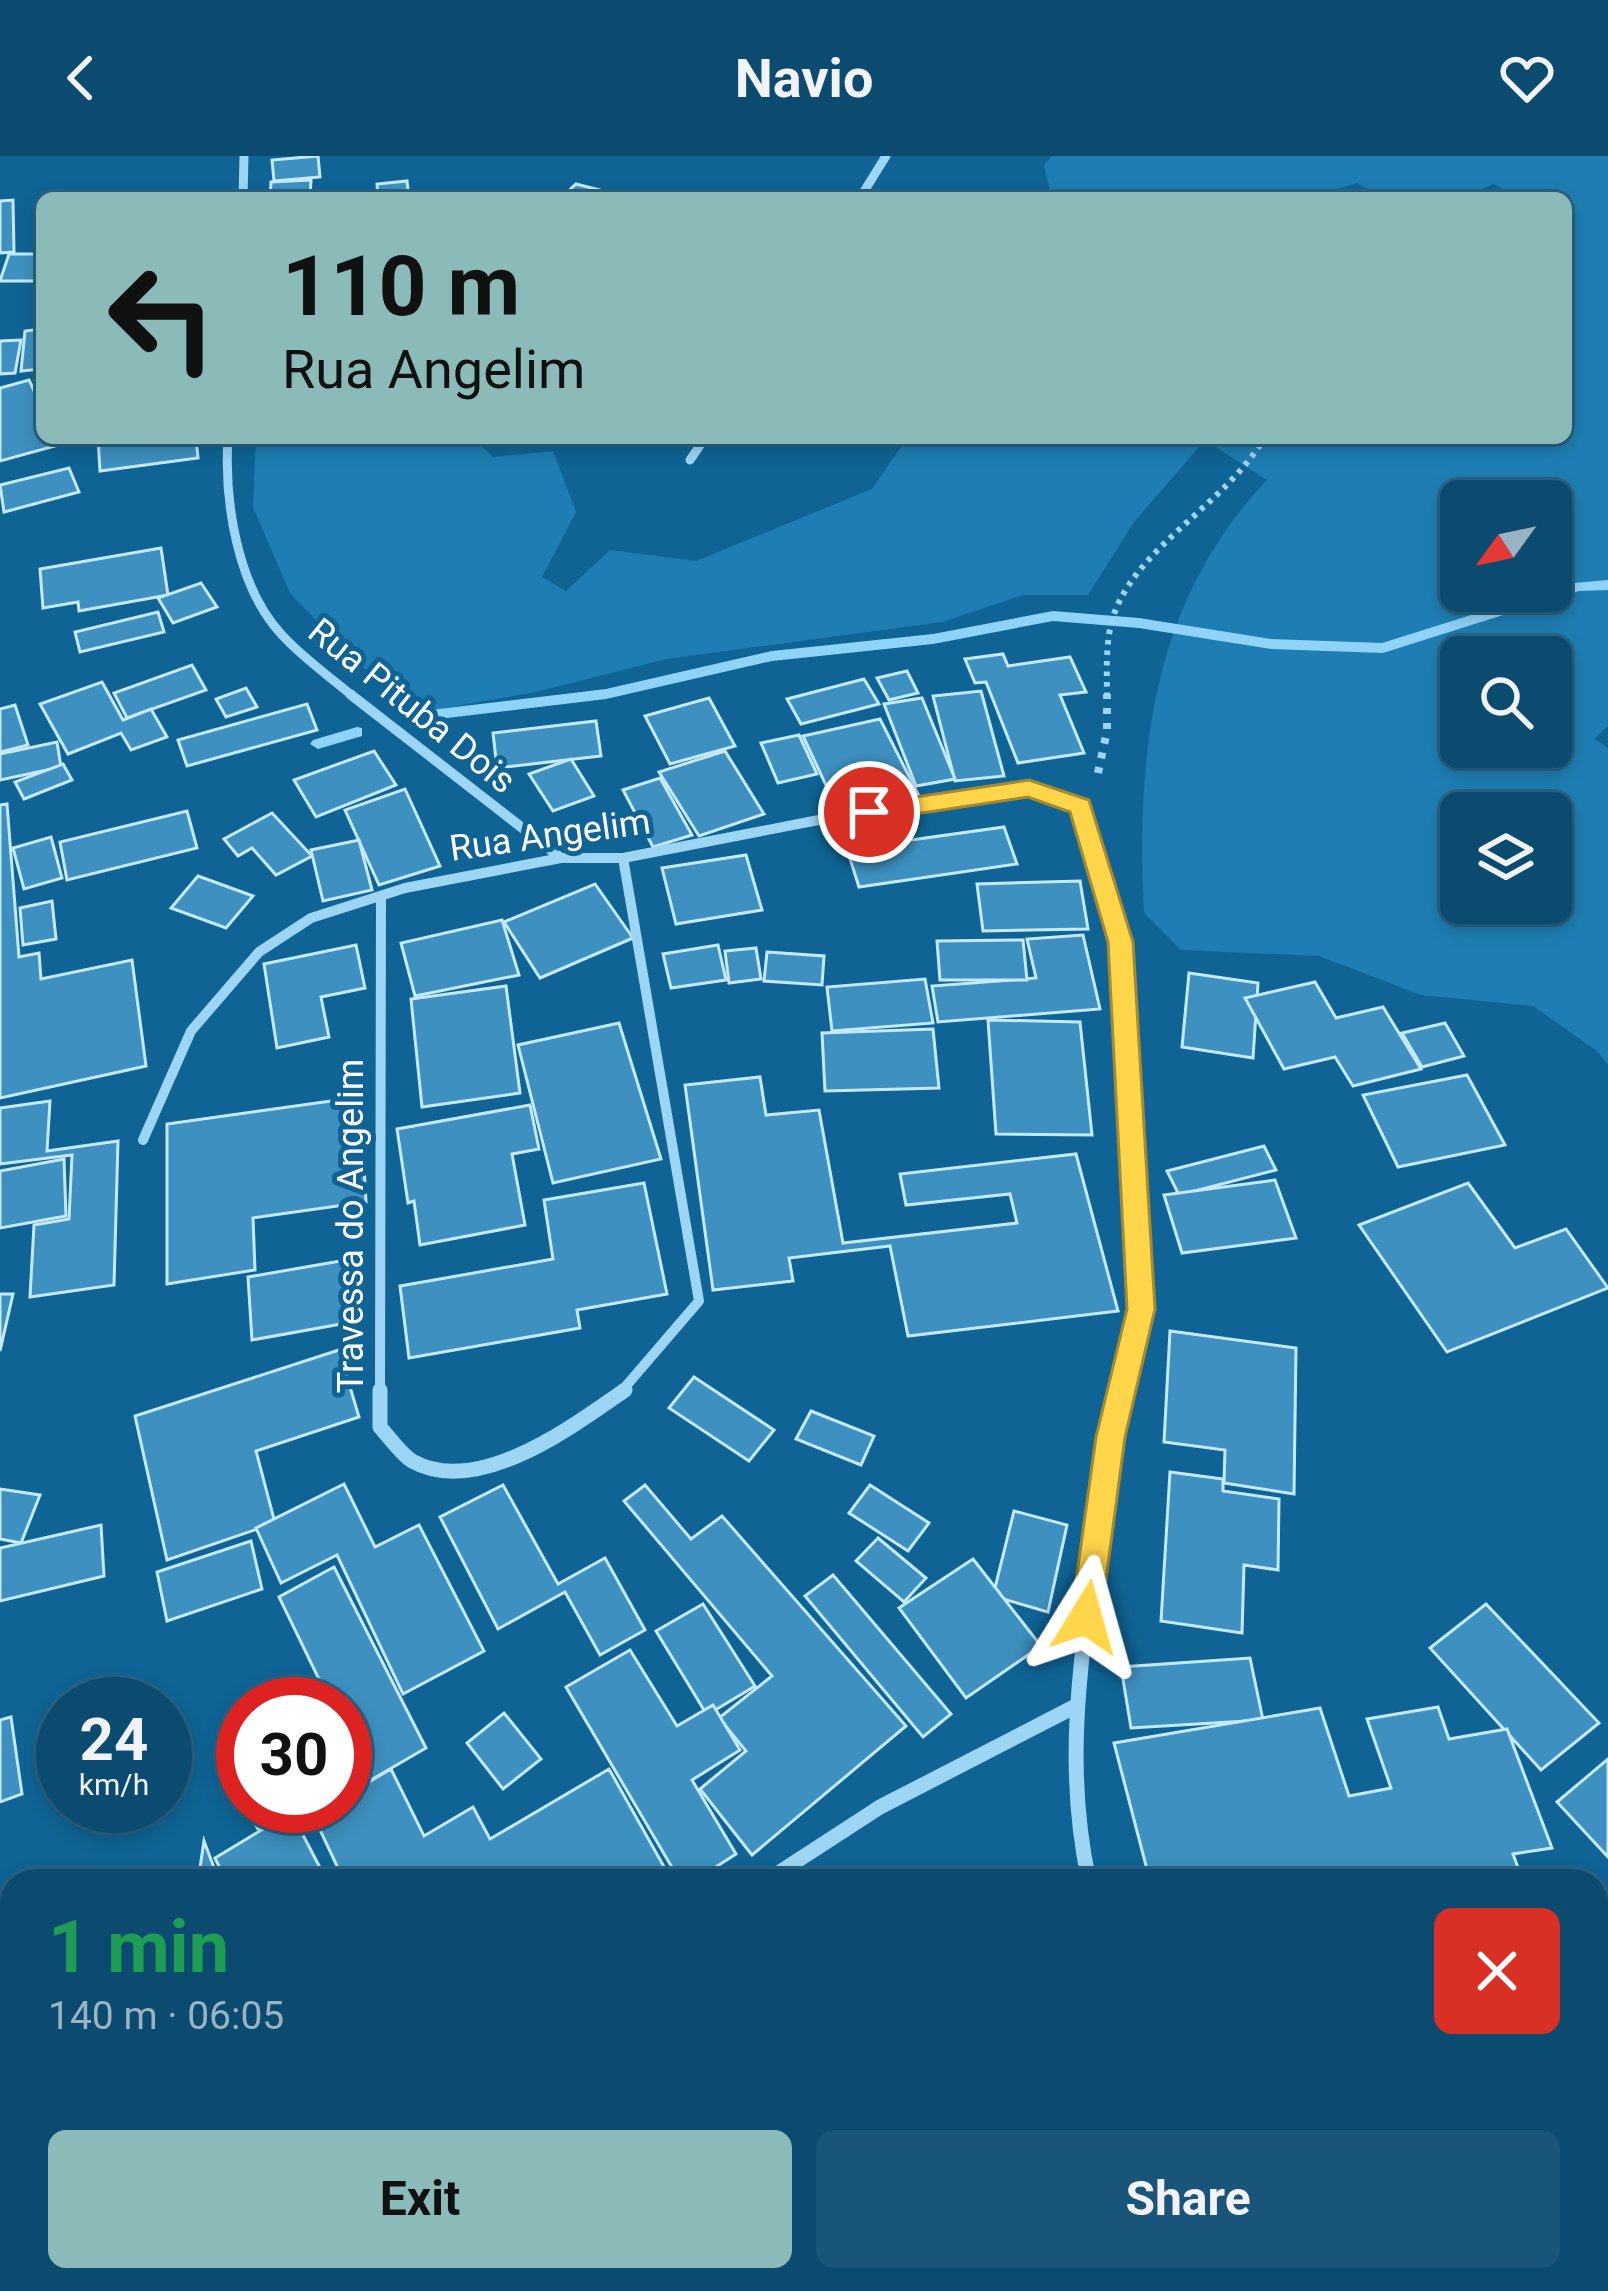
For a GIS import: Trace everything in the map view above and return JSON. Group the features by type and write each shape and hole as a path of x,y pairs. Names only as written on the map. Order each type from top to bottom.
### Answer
{"street":[{"path":"243,192 244,156"},
{"path":"864,192 886,156"},
{"name":"Rua Pituba Dois","path":"228,444 226,470 239,559 279,632 394,731 561,859"},
{"path":"690,460 700,444"},
{"name":"Rua Angelim","path":"143,1140 191,1031 259,952 311,918 381,896 561,859 623,858 829,818 1029,788 1081,806"},
{"path":"1081,806 1120,942 1141,1309 1111,1437 1074,1707 1079,1834 1086,1869"},
{"name":"Travessa do Angelim","path":"381,896 380,1427 412,1461 462,1473 546,1444 631,1386 699,1300 623,858"},
{"path":"784,1869 880,1807 1074,1707"}],"path":[{"path":"1081,806 1101,767 1109,652 1119,600 1172,538 1219,498 1260,444"}],"shaded area":[{"path":"1052,156 1608,156 1608,726 1594,739 1608,748 1608,1065 1597,1051 1533,1006 1421,995 1319,956 1181,950 1144,913 1144,795 1159,682 1175,628 1198,576 1228,527 1267,480 1211,444 1572,444 1572,192 1507,192 1494,184 1469,192 1376,192 1357,183 1328,192 1051,192 1044,165"},
{"path":"256,444 480,444 493,457 553,451 576,512 542,577 566,591 610,550 696,561 872,489 903,444 1202,444 1134,522 1088,595 1023,595 942,622 666,659 536,692 434,710 360,666 290,593 253,507"}],"building":[{"path":"318,156 320,177 274,181 272,160"},
{"path":"311,180 310,192 270,192 271,182"},
{"path":"407,181 408,192 378,192 377,184"},
{"path":"576,184 604,191 603,192 567,192"},
{"path":"13,200 14,252 0,253 0,201"},
{"path":"9,254 36,254 36,281 0,281"},
{"path":"36,330 36,370 21,371 25,331"},
{"path":"21,340 15,373 0,374 0,341"},
{"path":"29,380 36,395 36,444 62,444 0,461 0,388"},
{"path":"98,444 197,444 198,458 100,471"},
{"path":"69,468 79,492 4,512 0,485"},
{"path":"161,548 168,595 79,611 78,602 43,608 40,569"},
{"path":"201,583 217,607 173,623 158,598"},
{"path":"158,612 164,632 80,652 75,632"},
{"path":"1003,654 1008,666 1070,657 1086,692 1060,695 1084,753 1018,763 986,682 975,683 965,659"},
{"path":"192,665 206,690 127,718 114,693"},
{"path":"907,671 918,693 889,700 877,678"},
{"path":"864,679 879,704 801,724 787,699"},
{"path":"102,682 123,720 151,709 167,737 131,750 121,733 68,754 40,704"},
{"path":"246,688 257,707 226,717 216,699"},
{"path":"981,691 1004,776 955,781 933,696"},
{"path":"709,698 735,746 670,764 645,716"},
{"path":"922,698 955,779 916,786 884,704"},
{"path":"307,704 317,730 187,766 178,740"},
{"path":"15,705 28,745 0,752 0,709"},
{"path":"880,719 918,794 839,813 803,736"},
{"path":"596,721 601,756 497,768 493,733"},
{"path":"799,735 817,774 778,783 761,743"},
{"path":"57,742 61,767 0,780 0,754"},
{"path":"374,751 396,785 316,817 294,780"},
{"path":"725,751 764,814 699,836 659,772"},
{"path":"571,759 594,796 553,811 529,774"},
{"path":"63,764 72,780 24,799 15,782"},
{"path":"660,778 692,835 653,847 623,790"},
{"path":"405,789 440,866 379,885 345,810"},
{"path":"7,804 19,957 39,953 41,979 132,960 146,1066 0,1098 0,805"},
{"path":"187,811 197,848 67,880 60,842"},
{"path":"272,813 312,856 276,875 252,848 238,856 224,839"},
{"path":"1004,827 1017,864 859,887 847,849"},
{"path":"51,837 62,878 24,889 13,848"},
{"path":"359,840 372,890 323,901 311,850"},
{"path":"746,855 762,910 676,924 662,868"},
{"path":"198,876 253,896 226,928 171,908"},
{"path":"1080,881 1088,929 983,931 977,884"},
{"path":"595,884 633,938 540,978 504,922"},
{"path":"52,901 56,939 23,945 20,908"},
{"path":"502,920 519,975 415,996 401,943"},
{"path":"1083,935 1100,1009 938,1022 932,986 1036,978 1027,939"},
{"path":"1023,940 1027,980 940,980 937,941"},
{"path":"356,945 365,988 321,997 329,1037 277,1048 264,964"},
{"path":"718,945 726,980 671,988 663,954"},
{"path":"756,948 761,979 729,983 725,951"},
{"path":"767,952 824,956 822,985 764,981"},
{"path":"1189,973 1258,983 1253,1058 1182,1047"},
{"path":"925,979 933,1023 832,1031 827,987"},
{"path":"1315,982 1336,1018 1383,1007 1421,1069 1353,1086 1335,1057 1284,1069 1245,998"},
{"path":"506,986 520,1093 422,1107 411,999"},
{"path":"988,1020 1080,1022 1092,1135 996,1134"},
{"path":"619,1023 661,1159 553,1183 518,1045"},
{"path":"1445,1023 1464,1056 1422,1067 1402,1033"},
{"path":"933,1029 939,1088 825,1091 822,1033"},
{"path":"1467,1075 1505,1145 1398,1167 1363,1095"},
{"path":"760,1077 766,1115 819,1110 843,1243 1017,1223 1010,1194 906,1205 900,1174 1076,1154 1118,1311 908,1336 890,1246 789,1258 793,1281 713,1290 685,1085"},
{"path":"360,1097 366,1202 253,1218 255,1270 167,1284 167,1124"},
{"path":"50,1101 47,1151 118,1141 114,1285 30,1297 34,1225 69,1219 72,1155 0,1164 0,1108"},
{"path":"530,1105 539,1149 512,1154 525,1225 420,1245 414,1201 408,1203 397,1129"},
{"path":"1264,1146 1276,1170 1179,1195 1167,1171"},
{"path":"64,1159 66,1216 0,1228 0,1171"},
{"path":"1275,1180 1296,1238 1182,1253 1164,1195"},
{"path":"644,1183 667,1294 577,1310 580,1328 409,1358 400,1286 553,1259 544,1200"},
{"path":"1468,1183 1515,1248 1566,1229 1608,1288 1447,1352 1359,1225"},
{"path":"352,1259 358,1321 252,1340 248,1277"},
{"path":"0,1294 13,1294 0,1351"},
{"path":"1170,1331 1296,1348 1294,1494 1224,1483 1225,1450 1164,1442"},
{"path":"339,1350 359,1417 256,1451 275,1523 167,1560 135,1416"},
{"path":"694,1377 774,1430 749,1461 669,1408"},
{"path":"811,1411 874,1436 861,1465 796,1439"},
{"path":"1170,1472 1223,1479 1223,1491 1279,1499 1278,1570 1244,1565 1242,1633 1161,1621"},
{"path":"344,1484 375,1547 419,1525 484,1651 403,1694 337,1555 281,1583 256,1528"},
{"path":"503,1485 558,1584 605,1558 645,1630 600,1655 565,1592 498,1629 440,1517"},
{"path":"645,1485 691,1539 722,1516 906,1726 752,1855 700,1789 746,1751 719,1718 772,1676 624,1501"},
{"path":"870,1485 929,1523 908,1551 849,1513"},
{"path":"0,1489 40,1495 21,1543 0,1539"},
{"path":"1014,1511 1067,1525 1048,1612 993,1596"},
{"path":"101,1525 104,1576 0,1601 0,1548"},
{"path":"878,1538 926,1578 904,1602 856,1561"},
{"path":"251,1541 262,1589 167,1621 157,1572"},
{"path":"973,1559 1041,1646 966,1698 899,1608"},
{"path":"334,1567 426,1748 372,1779 372,1677 318,1677 279,1597"},
{"path":"833,1575 951,1714 923,1737 805,1596"},
{"path":"703,1604 755,1686 707,1715 656,1631"},
{"path":"1486,1604 1599,1723 1541,1770 1430,1648"},
{"path":"630,1650 677,1726 713,1705 740,1750 692,1780 736,1854 713,1869 673,1869 566,1687"},
{"path":"1250,1658 1263,1720 1131,1728 1121,1667"},
{"path":"1438,1707 1449,1739 1507,1729 1552,1848 1513,1854 1519,1869 1147,1869 1114,1743 1320,1708 1349,1796 1391,1788 1367,1719"},
{"path":"504,1713 541,1759 503,1789 467,1743"},
{"path":"11,1717 22,1794 0,1802 0,1720"},
{"path":"1608,1759 1608,1857 1557,1802"},
{"path":"391,1769 424,1836 473,1807 490,1839 609,1769 665,1869 338,1869 321,1833 372,1833 372,1780"},
{"path":"256,1833 302,1833 321,1869 220,1869 215,1858"},
{"path":"204,1841 214,1869 200,1869"}],"waterway":[{"path":"422,716 606,694 772,656 933,639 1053,616 1139,623 1271,644 1383,648 1578,586 1608,585"},
{"path":"318,744 357,732"}],"route":[{"path":"869,812 1029,788 1081,806 1120,942 1141,1309 1111,1437 1086,1617"}]}
